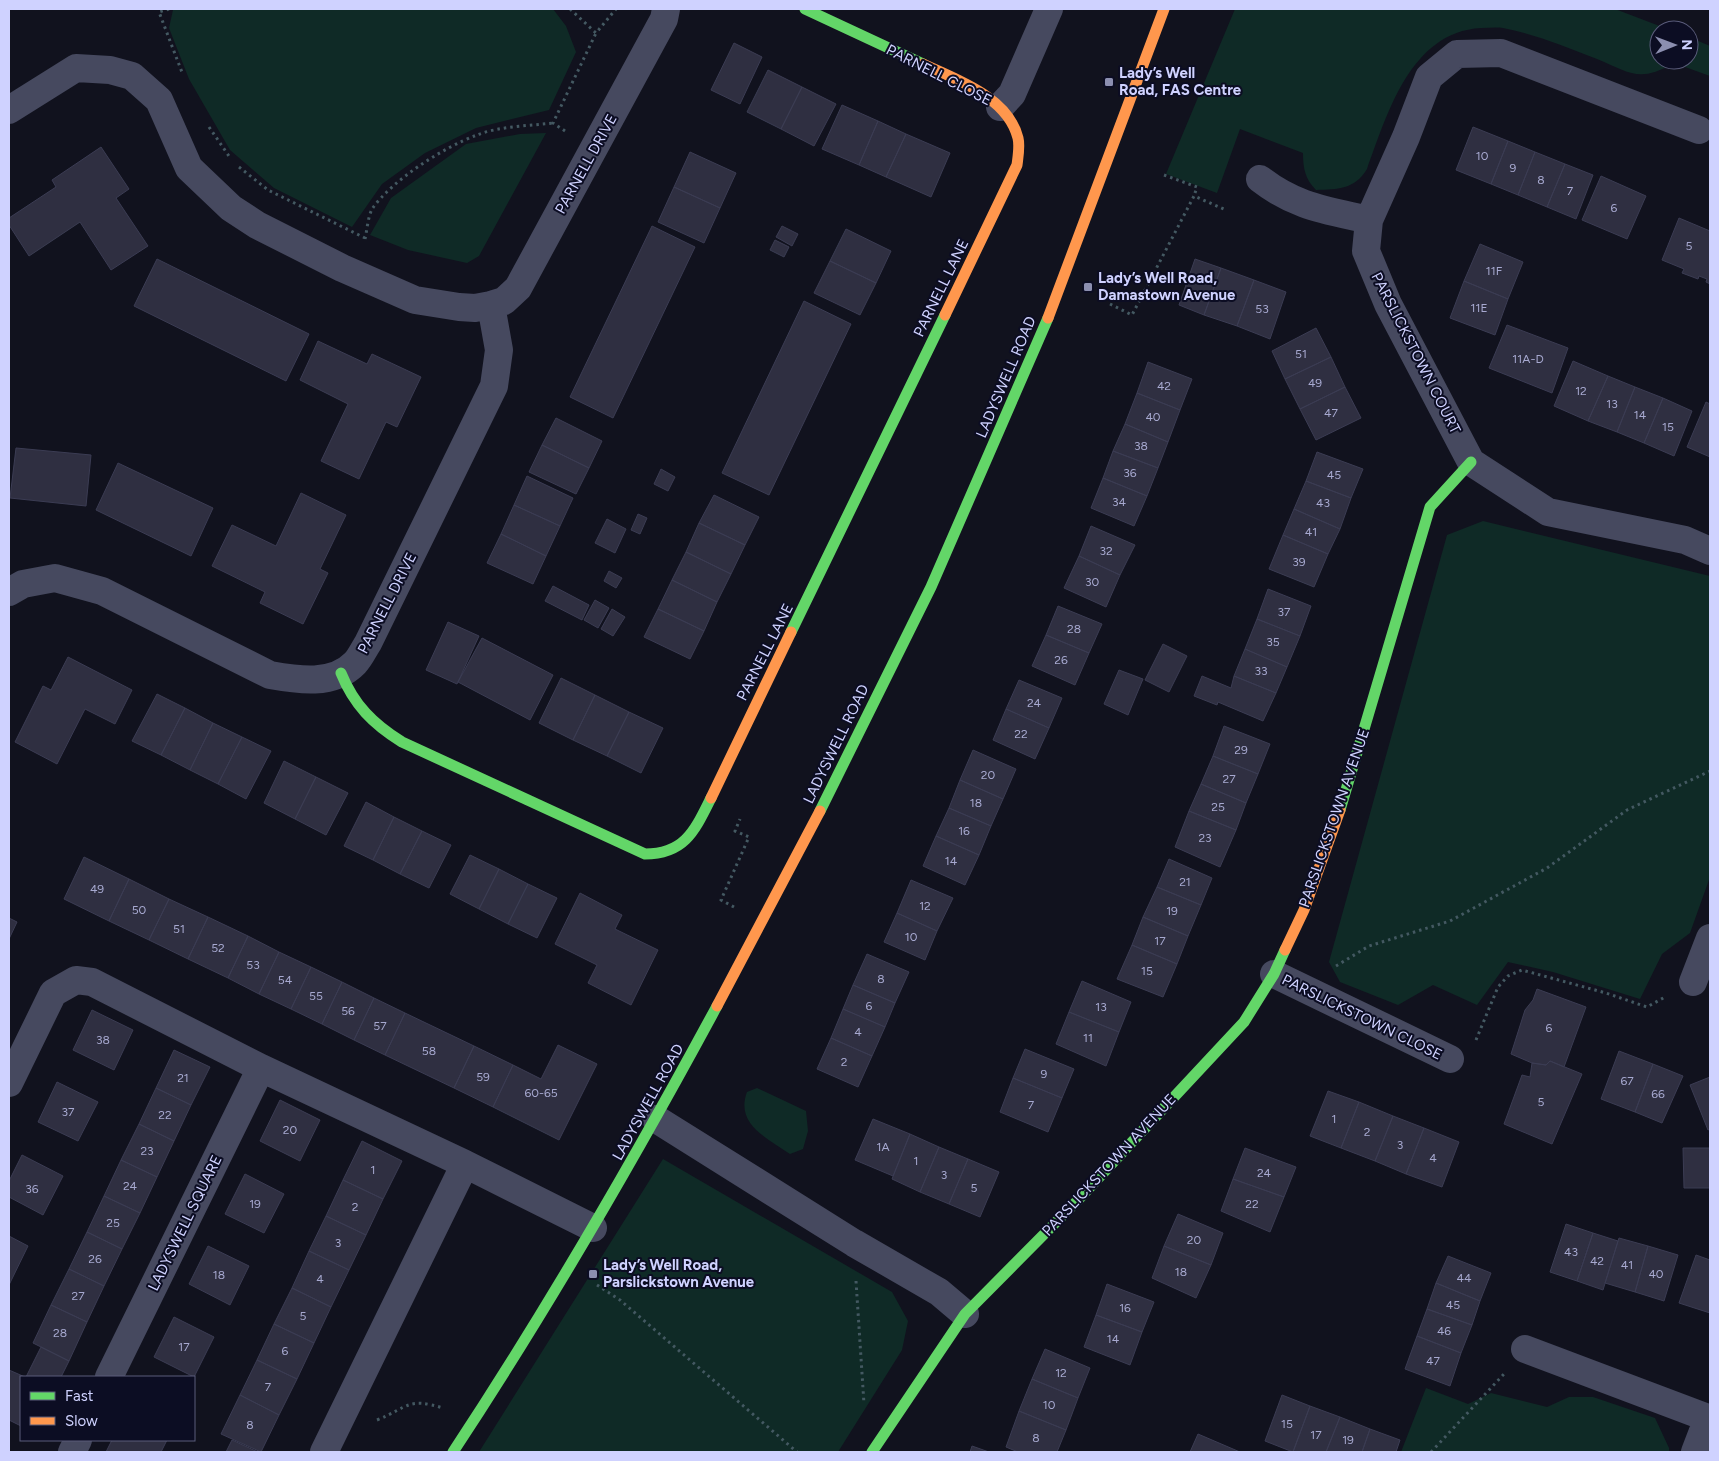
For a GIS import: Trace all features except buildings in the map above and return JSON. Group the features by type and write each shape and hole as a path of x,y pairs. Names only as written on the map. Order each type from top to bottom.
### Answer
{"street":[{"name":"PARNELL DRIVE","path":"9,110 76,68 110,70 132,76 158,100 189,168 231,208 257,225 356,274 415,300 475,308 504,301 518,288 664,19 666,9"},
{"name":"PARNELL CLOSE","path":"805,9 971,87 1000,106 1012,94 1049,9"},
{"name":"LADYSWELL ROAD","path":"453,1452 476,1419 570,1266 656,1119 763,921 931,587 1048,319 1164,9"},
{"name":"PARSLICKSTOWN COURT","path":"1699,130 1501,53 1457,54 1429,77 1406,137 1369,220 1366,251 1388,304 1471,462 1548,512 1685,540 1710,551"},
{"name":"PARNELL LANE","path":"341,673 346,689 363,713 380,730 415,750 645,854 660,854 680,846 696,829 1017,165 1019,140 1013,123 1000,106"},
{"path":"1260,179 1279,194 1301,204 1369,220"},
{"name":"PARNELL DRIVE","path":"9,592 23,584 55,578 102,591 270,675 298,680 319,680 341,673 355,663 368,643 494,386 499,350 490,305"},
{"name":"PARSLICKSTOWN AVENUE","path":"872,1452 965,1314 1077,1201 1244,1022 1274,974 1304,910 1338,817 1430,507 1471,462"},
{"path":"1693,982 1710,938"},
{"name":"PARSLICKSTOWN CLOSE","path":"1274,974 1450,1059"},
{"path":"9,1083 53,993 76,980 92,982 261,1068 465,1164 593,1228"},
{"name":"LADYSWELL SQUARE","path":"109,1376 261,1068"},
{"path":"656,1119 854,1243 939,1292 965,1314"},
{"path":"328,1444 465,1164"},
{"path":"1525,1349 1709,1418 1695,1452"}],"path":[{"path":"169,9 160,12 174,55 185,80"},
{"path":"570,9 596,33"},
{"path":"553,124 596,33 616,9"},
{"path":"205,120 231,160 268,190 365,238"},
{"path":"356,274 372,210 404,178 433,157 478,135 519,127 553,124 594,149"},
{"path":"1110,304 1132,315 1194,196 1197,187 1164,175"},
{"path":"1194,196 1226,210"},
{"path":"1302,987 1369,946 1450,921 1547,868 1628,810 1710,771"},
{"path":"743,812 735,830 749,837 721,900 763,921"},
{"path":"1450,1059 1466,1064 1498,987 1508,976 1522,970 1597,990 1647,1007 1693,982"},
{"path":"854,1243 864,1409"},
{"path":"570,1266 620,1300 797,1452"},
{"path":"1431,1452 1491,1390 1525,1349"},
{"path":"328,1444 413,1402 423,1402 476,1419"}],"green space":[{"path":"553,9 566,26 576,52 549,110 476,128 425,153 382,184 352,227 274,188 230,150 189,79 169,28 173,10"},
{"path":"1235,9 1615,9 1649,22 1649,70 1660,70 1643,74 1627,72 1550,41 1503,28 1481,28 1457,33 1436,44 1419,60 1405,80 1383,125 1367,169 1357,181 1345,187 1316,190 1309,182 1305,173 1303,153 1240,129 1217,193 1166,174"},
{"path":"1699,41 1710,46 1710,76 1693,70 1699,70"},
{"path":"546,133 479,256 467,263 408,250 370,235 391,198 466,144 520,134"},
{"path":"1483,521 1710,576 1710,877 1690,933 1662,954 1640,999 1553,972 1508,962 1477,1005 1433,985 1398,1005 1340,982 1329,962 1447,535"},
{"path":"757,1088 806,1111 808,1131 803,1149 790,1154 755,1129 745,1113 744,1103 747,1092"},
{"path":"663,1159 892,1292 908,1321 902,1350 838,1452 479,1452"},
{"path":"1426,1388 1468,1404 1491,1393 1547,1407 1569,1397 1593,1397 1655,1418 1669,1448 1669,1452 1401,1452"}],"traffic: fast":[{"path":"805,9 923,64"},
{"path":"791,632 945,315"},
{"path":"820,811 931,587 1048,318"},
{"path":"1340,810 1430,507 1471,462"},
{"path":"341,673 352,695 373,721 402,742 645,854 659,853 679,845 694,830 711,798"},
{"path":"872,1452 965,1314 1077,1201 1244,1022 1274,974 1285,950"},
{"path":"453,1452 557,1288 655,1120 717,1006"}],"traffic: slow":[{"path":"1048,318 1164,9"},
{"path":"923,64 965,84 993,101 1004,111 1019,141 1017,165 945,315"},
{"path":"711,798 791,632"},
{"path":"1285,950 1304,910 1340,810"},
{"path":"717,1006 820,811"}],"place":[{"name":"Lady’s Well Road, FAS Centre","path":"1109,82"},
{"name":"Lady’s Well Road, Damastown Avenue","path":"1088,287"},
{"name":"Lady’s Well Road, Parslickstown Avenue","path":"593,1274"}]}
